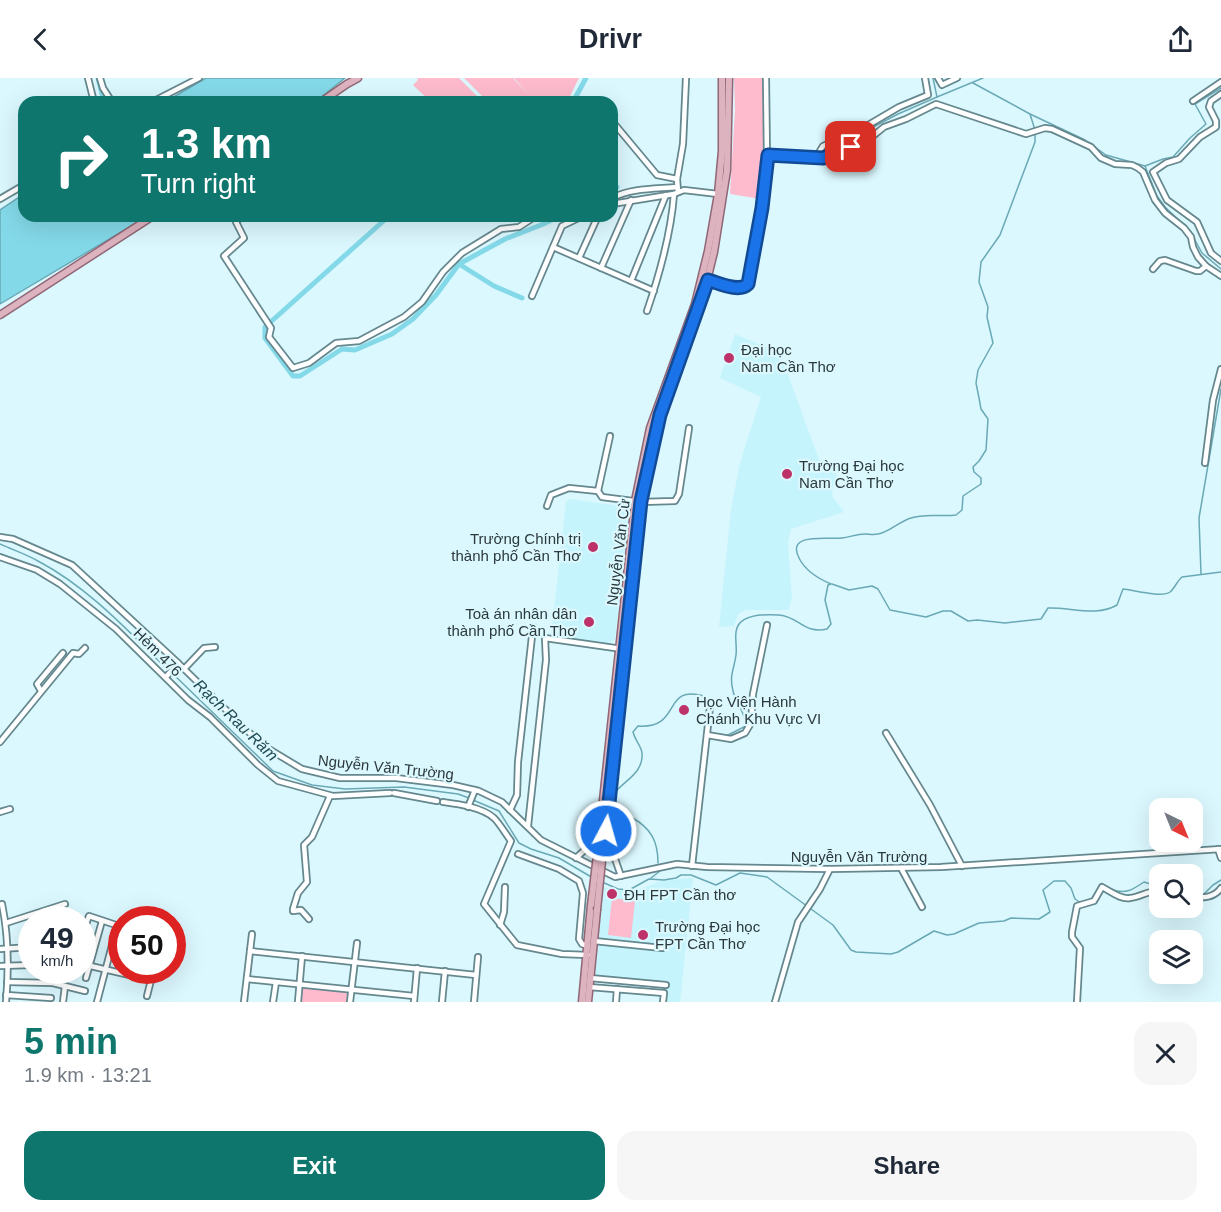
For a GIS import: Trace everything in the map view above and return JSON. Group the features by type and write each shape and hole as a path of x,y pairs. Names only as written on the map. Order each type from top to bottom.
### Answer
{"main road":[{"path":"329,96 358,78"},
{"name":"Nguyễn Văn Cừ","path":"722,78 725,130"},
{"name":"Nguyễn Văn Cừ","path":"698,304 721,195 729,78"},
{"path":"0,315 144,222"},
{"name":"Nguyễn Văn Cừ","path":"582,1002 590,978 594,907 638,501 653,428 708,280 711,251"},
{"name":"Nguyễn Văn Cừ","path":"588,1002 588,955 591,943"}],"street":[{"path":"88,78 92,96"},
{"path":"100,78 108,96"},
{"path":"164,96 199,78"},
{"path":"647,311 672,218 683,144 686,78"},
{"path":"708,280 739,288 748,284 762,208 768,155 766,78"},
{"path":"815,159 823,146 870,124 899,107 928,95 925,78"},
{"path":"938,78 942,85 957,78"},
{"path":"1193,101 1221,82"},
{"path":"1145,174 1179,159 1200,137 1214,130 1217,123 1209,106 1211,101 1221,94"},
{"path":"768,155 827,158 873,136 884,127 906,119 934,104 1026,134 1032,134 1045,128 1052,129 1091,147 1101,158 1115,164 1136,166 1145,174 1155,200 1165,213 1184,228 1191,237 1198,257 1206,266 1221,276"},
{"path":"618,128 657,175 677,179"},
{"path":"1153,171 1167,200 1197,222 1211,253 1221,261"},
{"path":"0,199 18,188"},
{"path":"618,196 642,190 684,190 721,195"},
{"path":"618,203 666,195 676,191"},
{"path":"631,281 666,195"},
{"path":"601,267 631,200"},
{"path":"236,222 244,238 223,255 271,328 269,337 293,368 304,366 331,345 358,341 404,318 428,296 443,272 462,253 501,229 519,227 527,222"},
{"path":"532,296 562,226 570,222"},
{"path":"579,258 595,222"},
{"path":"553,247 654,291"},
{"path":"1153,269 1160,261 1165,260 1196,271 1206,266"},
{"path":"1205,463 1213,400 1221,369"},
{"path":"547,506 551,495 565,489 598,491 604,498 677,501 690,435 689,428"},
{"path":"598,491 610,436"},
{"name":"Nguyễn Văn Trường","path":"0,537 13,539 72,565 262,745 302,769 340,778 396,778 453,785 502,802 541,840 615,877 677,864 830,869 901,868 1219,849"},
{"name":"Hẻm 476","path":"0,557 37,570 60,584 116,629 188,699 210,717 237,746 278,781 337,797 392,793 468,806 491,816 511,843 502,857 497,877 486,896 485,906 500,925"},
{"path":"707,735 730,739 745,733 751,723 753,694 767,625"},
{"path":"510,810 517,795 518,762 533,627"},
{"path":"528,826 546,660 545,638 622,649"},
{"path":"184,669 204,648 215,646"},
{"path":"0,742 74,652 79,654 85,648"},
{"path":"41,691 37,684 63,653"},
{"path":"166,676 177,664"},
{"path":"692,866 710,707"},
{"path":"885,733 930,805 962,866"},
{"path":"468,806 474,793"},
{"path":"309,919 301,910 293,911 293,909 300,888 308,882 304,845 317,827 330,796"},
{"path":"0,812 10,808"},
{"path":"576,858 588,847 595,815 605,810 616,820 614,856 621,876"},
{"path":"1219,849 1221,858"},
{"path":"518,854 559,869 579,881 583,900 579,939 582,944 662,948"},
{"path":"901,868 922,907"},
{"path":"776,1002 798,922 830,869"},
{"path":"505,887 504,912 500,925 516,944 521,947 562,954 588,955"},
{"path":"1077,1002 1080,948 1072,937 1077,906 1094,901 1102,887 1123,898 1131,898 1149,892"},
{"path":"1203,898 1215,895 1221,888"},
{"path":"2,904 9,948 8,982 4,998 51,998"},
{"path":"6,923 65,904"},
{"path":"96,919 108,923"},
{"path":"96,943 102,921"},
{"path":"244,1002 252,934"},
{"path":"350,1002 357,943"},
{"path":"0,949 18,948"},
{"path":"250,951 476,975"},
{"path":"298,1002 302,956"},
{"path":"474,1002 478,957"},
{"path":"97,1002 108,963"},
{"path":"0,966 18,965"},
{"path":"96,967 106,970"},
{"path":"247,979 414,999 417,968"},
{"path":"442,1002 446,971"},
{"path":"590,978 666,985"},
{"path":"8,982 53,983 86,991"},
{"path":"273,1002 276,982"},
{"path":"147,996 150,984"},
{"path":"63,1002 66,986"},
{"path":"587,987 664,993 663,1002"},
{"path":"616,1002 617,989"}],"shaded area":[{"path":"417,78 459,78 477,96 425,96 413,85 418,80"},
{"path":"464,78 513,78 530,96 482,96"},
{"path":"514,78 579,78 570,96 530,96"},
{"path":"734,78 765,78 765,170 761,199 730,194 735,110"},
{"name":"Trường Đại học Nam Cần Thơ","path":"735,334 780,353 821,465 832,462 839,482 833,485 832,496 844,512 791,529 788,544 792,598 789,610 746,610 738,614 734,626 719,627 731,509 740,463 761,397 720,378"},
{"name":"Trường Chính trị thành phố Cần Thơ","path":"569,499 628,507 630,510 615,639 608,645 551,636 566,502"},
{"name":"Trường Đại học FPT Cần Thơ","path":"693,878 680,1002 663,1002 665,986 594,979 604,887 633,892 661,881"},
{"path":"612,898 635,901 631,938 608,935"},
{"path":"302,987 349,992 348,1002 300,1002"}],"water":[{"path":"206,78 345,78 322,96 175,96"},
{"path":"18,198 18,222 138,222 0,304 0,210"}],"waterway":[{"path":"97,78 102,96"},
{"path":"576,96 586,78"},
{"path":"933,78 937,97 983,78"},
{"path":"973,83 1085,140 1106,155 1145,166 1157,196 1165,207 1190,231 1202,253 1221,269"},
{"path":"1145,166 1173,157 1206,124 1195,104 1221,88"},
{"path":"824,153 898,114 937,97"},
{"path":"726,736 746,726 732,685 738,626 747,618 760,615 786,616 807,627 819,630 827,629 831,624 825,600 828,585 831,584 817,577 805,566 796,549 798,544 804,540 882,533 916,517 956,515 962,510 963,496 981,484 981,478 974,472 973,467 986,450 988,419 981,409 976,383 978,370 993,343 987,317 988,307 979,282 981,262 1000,235 1035,142 1035,130 1030,114"},
{"path":"382,222 265,327 265,338 293,376 300,376 342,349 355,350 392,334 413,319 436,295 459,264 505,239 547,222"},
{"path":"459,264 494,286 522,298"},
{"path":"1201,574 1199,518 1221,389"},
{"name":"Rạch Rau Răm","path":"0,544 33,559 74,584 107,611 168,670"},
{"path":"832,584 849,590 872,586 878,589 890,610 926,617 943,611 951,611 968,621 1005,623 1041,619 1048,608 1092,611 1109,609 1117,605 1123,589 1166,594 1182,577 1221,572"},
{"name":"Rạch Rau Răm","path":"172,673 273,771 312,785 345,789 404,787 458,794 469,798"},
{"path":"612,799 619,788 639,768 642,753 633,732 638,726 652,725 661,721 682,696 691,694 704,696 710,705"},
{"name":"Rạch Rau Răm","path":"473,800 499,811 519,843 559,858 593,878"},
{"path":"611,804 617,810 638,821 652,836 657,848 658,863"},
{"path":"651,878 660,871"},
{"name":"Rạch Rau Răm","path":"602,882 618,889 629,890 649,879 664,880 681,875 691,875 716,885 740,873 767,877 833,925 851,950 891,954 934,931 947,935 979,923 1004,921 1011,918 1039,919 1050,912 1043,890 1054,881 1065,881 1071,888 1075,899 1081,903"},
{"name":"Rạch Rau Răm","path":"1203,895 1221,880"},
{"name":"Rạch Rau Răm","path":"1111,889 1120,892 1128,891 1144,882 1149,884"},
{"name":"Rạch Rau Răm","path":"1091,900 1098,889"}],"place":[{"name":"Đại học Nam Cần Thơ","path":"729,358"},
{"name":"Trường Đại học Nam Cần Thơ","path":"787,474"},
{"name":"Trường Chính trị thành phố Cần Thơ","path":"593,547"},
{"name":"Toà án nhân dân thành phố Cần Thơ","path":"589,622"},
{"name":"Học Viện Hành Chánh Khu Vực VI","path":"684,710"},
{"name":"ĐH FPT Cần thơ","path":"612,894"},
{"name":"Trường Đại học FPT Cần Thơ","path":"643,935"}],"route":[{"path":"606,831 641,501 656,429 665,400 708,280 739,288 748,284 762,208 768,155 815,159 832,156 851,147"}]}
